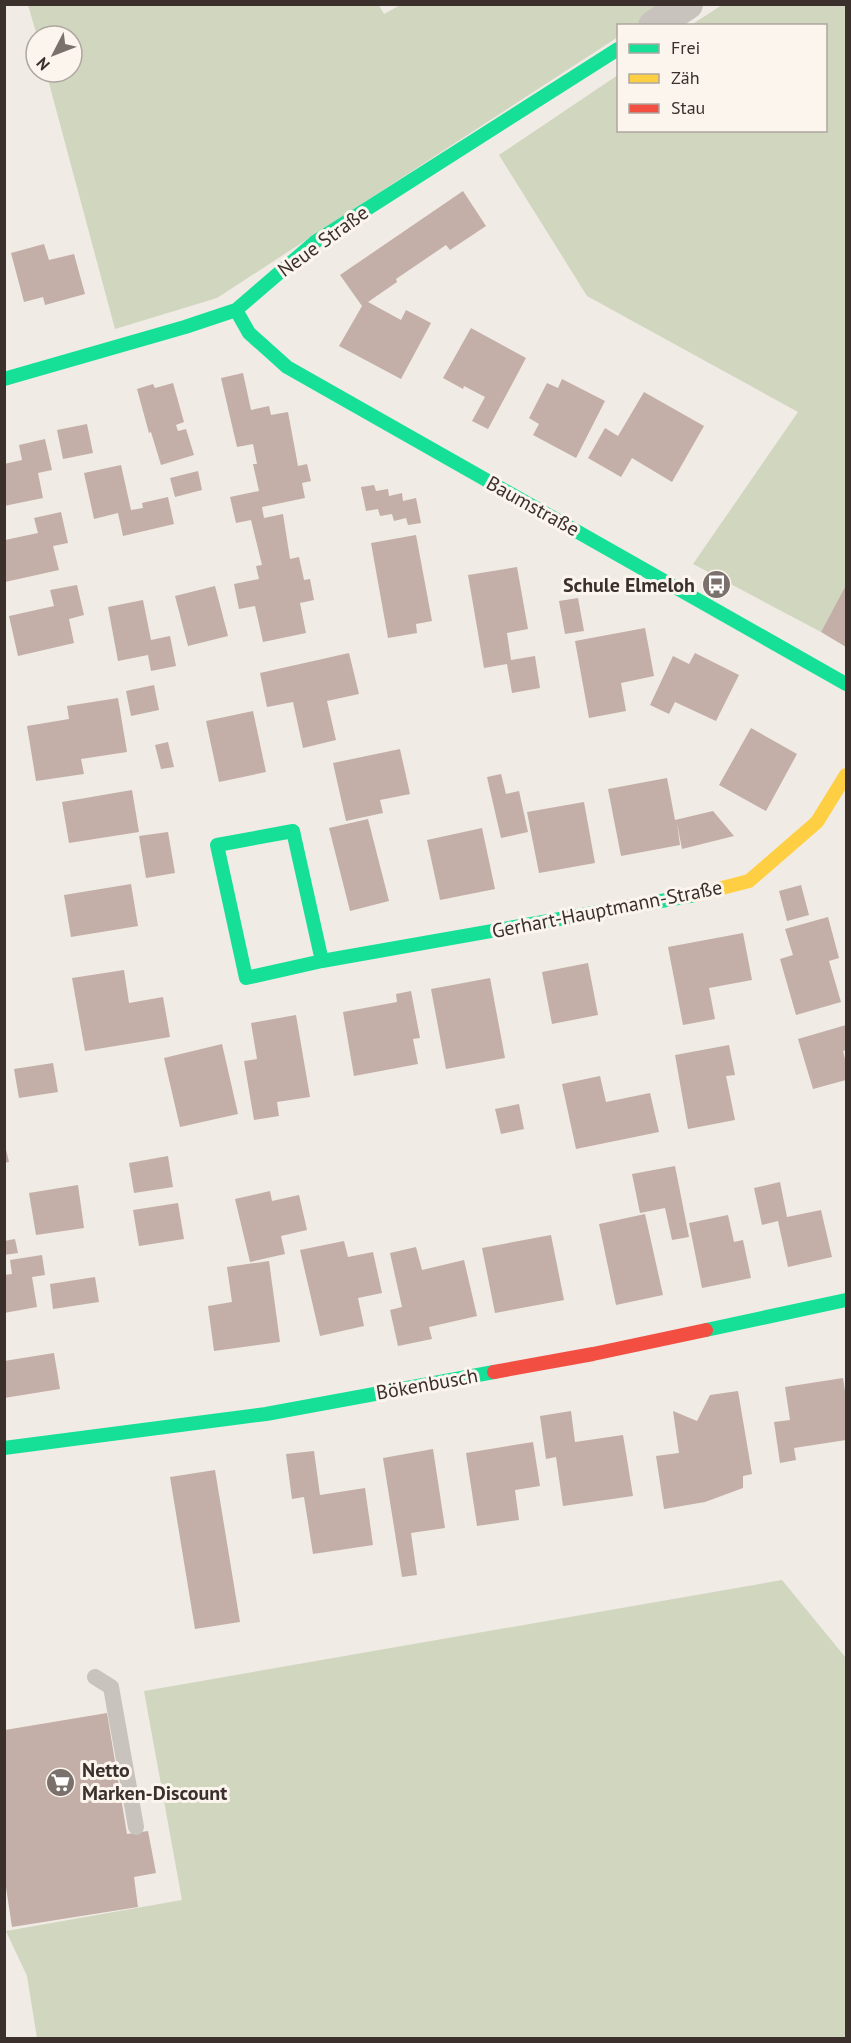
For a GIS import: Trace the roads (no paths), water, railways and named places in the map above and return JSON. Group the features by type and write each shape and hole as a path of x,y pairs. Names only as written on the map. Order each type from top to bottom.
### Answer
{"street":[{"path":"657,24 687,4"},
{"name":"Neue Straße","path":"4,379 236,310 315,242 617,50"},
{"name":"Baumstraße","path":"236,310 249,333 287,367 846,684"},
{"name":"Gerhart-Hauptmann-Straße","path":"322,961 293,831 217,845 246,978 322,961 705,893 749,881 817,822 846,775"},
{"name":"Bökenbusch","path":"4,1448 266,1414 593,1354 846,1300"}],"lane":[{"path":"95,1677 111,1686 136,1827"}],"place":[{"name":"Schule Elmeloh","path":"716,585"},
{"name":"Netto Marken-Discount","path":"61,1782"}]}
